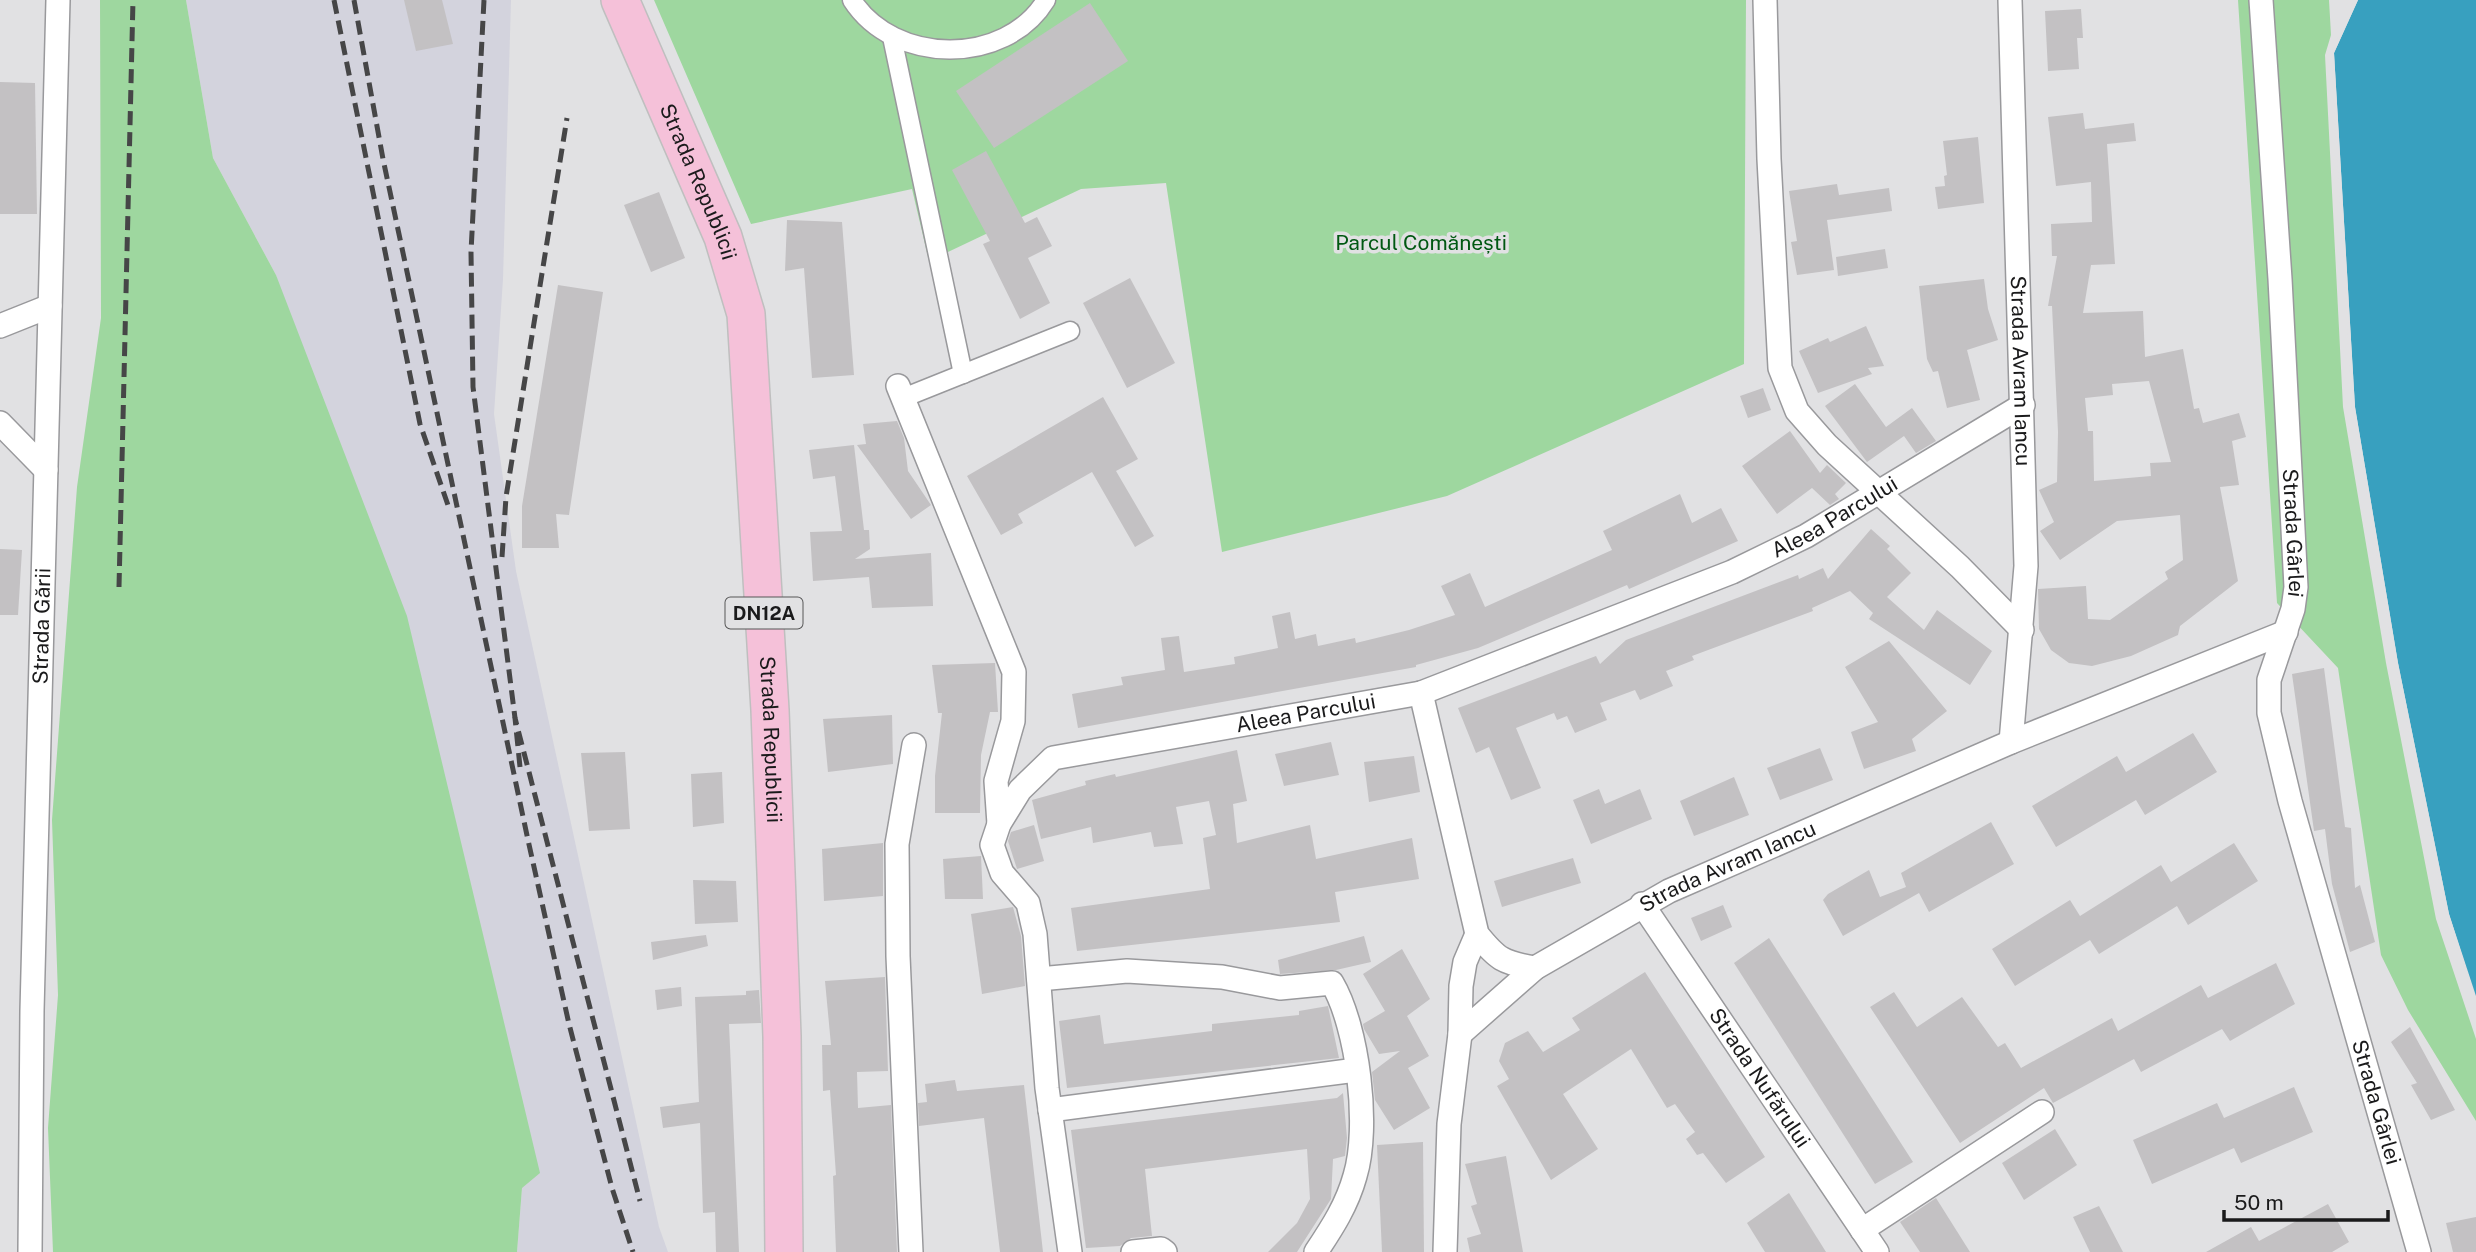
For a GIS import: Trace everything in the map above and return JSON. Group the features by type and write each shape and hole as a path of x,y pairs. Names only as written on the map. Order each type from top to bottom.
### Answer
{"main road":[{"name":"Strada Republicii","path":"620,0 723,237 741,287 748,327 774,818 782,1036 783,1252"}],"street":[{"name":"Strada Gării","path":"30,1252 32,1011 58,0"},
{"path":"852,0 860,11 892,37 932,50 974,48 1010,35 1040,10 1046,0"},
{"path":"1765,0 1769,159 1780,368 1797,411 1877,492 1960,567 2022,630"},
{"name":"Strada Avram Iancu","path":"2010,0 2026,566 2011,742"},
{"name":"Strada Gârlei","path":"2261,0 2280,279 2295,587 2286,632 2267,693 2290,801 2419,1252"},
{"path":"892,37 963,374"},
{"path":"0,326 50,306"},
{"path":"999,824 996,781 1013,721 1014,672 901,392 963,374 1070,331"},
{"name":"Aleea Parcului","path":"1070,1252 1050,1110 1039,979 1028,902 1002,873 992,845 999,824 1020,790 1053,758 1421,693 1732,572 1806,536 2023,405"},
{"path":"0,423 46,470"},
{"name":"Strada Avram Iancu","path":"1460,1034 1535,968 1642,904 2011,742 2286,632"},
{"path":"1421,693 1477,934 1495,957 1511,964 1535,968"},
{"path":"911,1252 898,956 897,844 914,745"},
{"name":"Strada Nufărului","path":"1642,904 1877,1252"},
{"path":"1445,1252 1449,1124 1460,1034 1463,974 1477,934"},
{"path":"1039,979 1126,971 1222,977 1280,988 1332,983 1342,999 1356,1070 1363,1127 1356,1175 1342,1212 1316,1252"},
{"path":"1050,1110 1356,1070"},
{"path":"1862,1230 2042,1112"},
{"path":"1133,1252 1161,1249 1165,1252"}],"shaded area":[{"path":"186,0 511,0 503,279 494,414 516,571 659,1227 668,1252 517,1252 522,1188 276,275 213,158"}],"green space":[{"path":"100,0 186,0 213,158 276,275 407,616 540,1173 522,1188 517,1252 53,1252 48,1128 58,995 52,820 77,487 101,318"},
{"name":"Parcul Comănești","path":"654,0 1746,0 1744,364 1447,496 1222,552 1166,183 1081,189 929,261 912,189 751,224"},
{"path":"2238,0 2329,0 2331,35 2325,55 2343,407 2386,663 2436,919 2476,1039 2476,1121 2408,1010 2381,955 2338,668 2277,603"}],"water":[{"path":"2358,0 2476,0 2476,996 2449,914 2398,663 2355,407 2334,53"}],"pier":[{"path":"2354,0 2358,0 2334,53 2355,407 2398,663 2449,914 2476,999 2446,915 2395,664 2352,408 2331,53"}],"building":[{"path":"404,0 442,0 453,44 416,51"},
{"path":"1090,3 1128,61 994,148 956,91"},
{"path":"2081,9 2083,38 2077,38 2079,69 2048,71 2045,11"},
{"path":"0,82 35,83 37,214 0,214"},
{"path":"2083,113 2085,129 2134,123 2136,141 2107,144 2115,264 2091,265 2083,313 2143,311 2145,357 2183,349 2194,409 2199,408 2203,423 2239,413 2246,437 2232,441 2239,485 2220,487 2238,581 2180,626 2178,635 2131,656 2092,666 2069,663 2051,650 2039,629 2038,589 2086,586 2088,619 2110,620 2168,579 2165,572 2183,560 2180,515 2117,521 2060,560 2040,531 2054,522 2039,490 2057,482 2058,432 2052,306 2048,306 2057,256 2052,256 2051,224 2092,222 2091,182 2056,186 2048,117","holes":["2149,381 2171,462 2150,463 2151,476 2094,481 2093,431 2088,431 2085,398 2113,395 2112,384"]},
{"path":"1978,137 1984,203 1938,209 1935,187 1945,186 1944,176 1947,175 1943,141"},
{"path":"986,151 1025,223 1037,217 1052,246 1028,258 1050,303 1020,319 983,244 990,241 952,170"},
{"path":"1837,184 1839,195 1889,188 1892,211 1827,220 1834,270 1797,275 1791,242 1797,241 1789,191"},
{"path":"659,192 685,258 651,272 624,205"},
{"path":"787,220 842,222 854,375 812,378 804,268 785,271"},
{"path":"1885,249 1888,268 1838,276 1836,257"},
{"path":"1130,278 1175,363 1127,388 1083,303"},
{"path":"1984,279 1988,309 1998,340 1967,350 1980,400 1947,408 1938,371 1933,372 1927,359 1919,286"},
{"path":"558,285 603,292 569,515 556,514 559,548 522,548 522,506"},
{"path":"1866,326 1884,366 1868,368 1872,374 1818,393 1799,351 1828,338 1830,342"},
{"path":"1855,384 1886,427 1912,408 1936,441 1916,453 1904,436 1867,462 1825,406"},
{"path":"1763,388 1771,410 1748,418 1740,396"},
{"path":"1103,397 1138,459 1116,471 1154,536 1135,547 1092,472 1018,514 1023,523 1001,535 967,476"},
{"path":"897,421 904,438 908,471 931,505 911,519 857,445 866,444 863,424"},
{"path":"1790,431 1820,473 1827,465 1846,483 1835,494 1839,499 1830,505 1812,488 1777,514 1742,466"},
{"path":"854,445 864,530 869,530 870,549 855,559 931,553 933,606 872,608 869,577 813,581 810,532 842,531 835,476 813,479 809,450"},
{"path":"1680,494 1692,523 1721,508 1738,541 1629,589 1627,585 1478,648 1416,667 1078,728 1072,694 1123,685 1121,677 1165,670 1161,638 1179,636 1184,672 1235,664 1234,657 1278,648 1272,616 1290,612 1295,639 1316,634 1318,646 1355,638 1356,643 1409,630 1455,615 1441,586 1470,573 1485,607 1612,550 1603,531"},
{"path":"1871,529 1890,546 1887,549 1911,573 1887,597 1924,630 1937,610 1992,651 1970,685 1869,619 1873,613 1850,591 1812,608 1813,611 1692,656 1694,660 1666,671 1673,686 1640,700 1635,690 1600,703 1607,720 1575,733 1567,716 1557,720 1554,713 1516,728 1541,788 1511,800 1489,747 1476,753 1458,708 1596,656 1600,664 1626,640 1798,575 1799,579 1823,568 1828,579"},
{"path":"0,549 22,550 18,615 0,615"},
{"path":"1889,641 1947,711 1912,739 1916,751 1864,769 1851,732 1878,722 1845,667"},
{"path":"995,663 998,712 990,712 981,755 980,813 935,813 935,776 942,713 938,713 932,665"},
{"path":"2324,668 2345,827 2351,828 2355,888 2360,885 2375,942 2350,952 2332,884 2325,829 2314,831 2292,674"},
{"path":"892,715 893,764 828,772 823,719"},
{"path":"2193,733 2217,772 2145,815 2136,800 2056,847 2032,806 2117,756 2126,772"},
{"path":"1331,742 1339,775 1284,786 1275,754"},
{"path":"1820,748 1833,780 1780,800 1767,768"},
{"path":"1237,750 1247,801 1233,804 1237,843 1310,825 1316,859 1412,838 1419,879 1335,892 1340,922 1077,951 1071,908 1210,889 1203,838 1216,835 1209,801 1176,807 1183,844 1154,847 1151,832 1093,843 1091,827 1041,839 1032,800 1086,785 1085,781 1115,774 1116,777"},
{"path":"625,752 630,829 589,831 581,753"},
{"path":"1414,756 1420,792 1369,802 1364,762"},
{"path":"722,772 724,823 693,827 691,774"},
{"path":"1734,777 1749,815 1694,836 1680,801"},
{"path":"1599,789 1605,804 1640,789 1652,819 1591,844 1573,800"},
{"path":"1991,822 2014,864 1929,912 1919,893 1843,936 1823,900 1828,894 1869,870 1880,897 1906,887 1901,873"},
{"path":"1034,825 1044,861 1017,869 1008,841 1011,832"},
{"path":"883,843 883,896 824,901 822,849"},
{"path":"2234,843 2258,881 2188,925 2177,906 2099,954 2090,940 2015,986 1992,949 2070,900 2080,916 2161,865 2171,882"},
{"path":"981,856 983,899 945,899 943,859"},
{"path":"1573,858 1581,883 1502,907 1494,881"},
{"path":"693,880 736,881 738,922 695,924"},
{"path":"1723,905 1732,927 1701,941 1691,918"},
{"path":"1013,907 1021,936 1025,986 982,994 971,914"},
{"path":"706,935 708,946 653,960 651,942"},
{"path":"1364,936 1371,962 1336,970 1280,974 1278,960"},
{"path":"1769,938 1913,1162 1875,1184 1734,963"},
{"path":"1402,949 1430,999 1407,1016 1429,1056 1408,1068 1430,1108 1394,1130 1375,1100 1372,1072 1400,1051 1379,1054 1364,1029 1363,1024 1385,1011 1363,974"},
{"path":"2276,963 2295,1004 2230,1041 2222,1029 2141,1072 2134,1059 2053,1103 2044,1088 1960,1143 1870,1007 1894,992 1917,1027 1962,997 1998,1047 2005,1043 2021,1068 2112,1018 2118,1031 2201,985 2208,998"},
{"path":"1645,972 1765,1157 1726,1183 1703,1153 1697,1155 1686,1139 1695,1132 1675,1104 1667,1108 1631,1049 1563,1094 1598,1149 1551,1180 1497,1086 1509,1079 1499,1061 1505,1043 1528,1031 1543,1052 1580,1030 1572,1018"},
{"path":"885,977 888,1071 857,1072 858,1108 891,1105 897,1252 836,1252 833,1176 836,1175 830,1090 823,1091 822,1045 831,1045 825,981"},
{"path":"681,987 682,1006 657,1010 655,990"},
{"path":"759,990 761,1023 729,1024 739,1252 716,1252 715,1212 703,1213 700,1123 663,1128 660,1107 699,1102 695,997 746,995 746,991"},
{"path":"1328,1006 1339,1058 1067,1088 1059,1021 1100,1015 1104,1044 1212,1031 1212,1024 1299,1015 1299,1011"},
{"path":"2410,1027 2455,1110 2431,1120 2411,1085 2417,1083 2391,1042"},
{"path":"955,1080 957,1091 1024,1085 1043,1252 1000,1252 984,1118 919,1126 918,1103 927,1102 925,1084"},
{"path":"2294,1087 2313,1132 2241,1163 2234,1148 2152,1184 2133,1140 2217,1103 2224,1118"},
{"path":"1343,1093 1347,1138 1345,1156 1333,1159 1331,1199 1297,1252 1268,1252 1297,1223 1310,1199 1307,1149 1145,1169 1152,1236 1131,1238 1120,1246 1086,1248 1071,1130 1337,1098"},
{"path":"2055,1129 2077,1165 2024,1200 2002,1163"},
{"path":"1423,1142 1424,1252 1382,1252 1377,1145"},
{"path":"1506,1156 1523,1252 1470,1252 1467,1238 1481,1234 1471,1206 1477,1204 1465,1164"},
{"path":"1789,1193 1826,1252 1765,1252 1747,1223"},
{"path":"1936,1198 1970,1252 1920,1252 1900,1222"},
{"path":"2328,1204 2349,1242 2332,1252 2206,1252 2251,1227 2259,1241"},
{"path":"2099,1206 2123,1252 2090,1252 2073,1217"},
{"path":"2476,1217 2476,1252 2453,1252 2446,1223"}],"railway":[{"path":"119,587 133,0"},
{"path":"334,0 420,424 449,508"},
{"path":"354,0 383,159 569,1024 612,1188 633,1252"},
{"path":"484,0 471,252 473,387 515,718"},
{"path":"502,557 506,497 567,118"},
{"path":"520,767 515,718 640,1201"}]}
